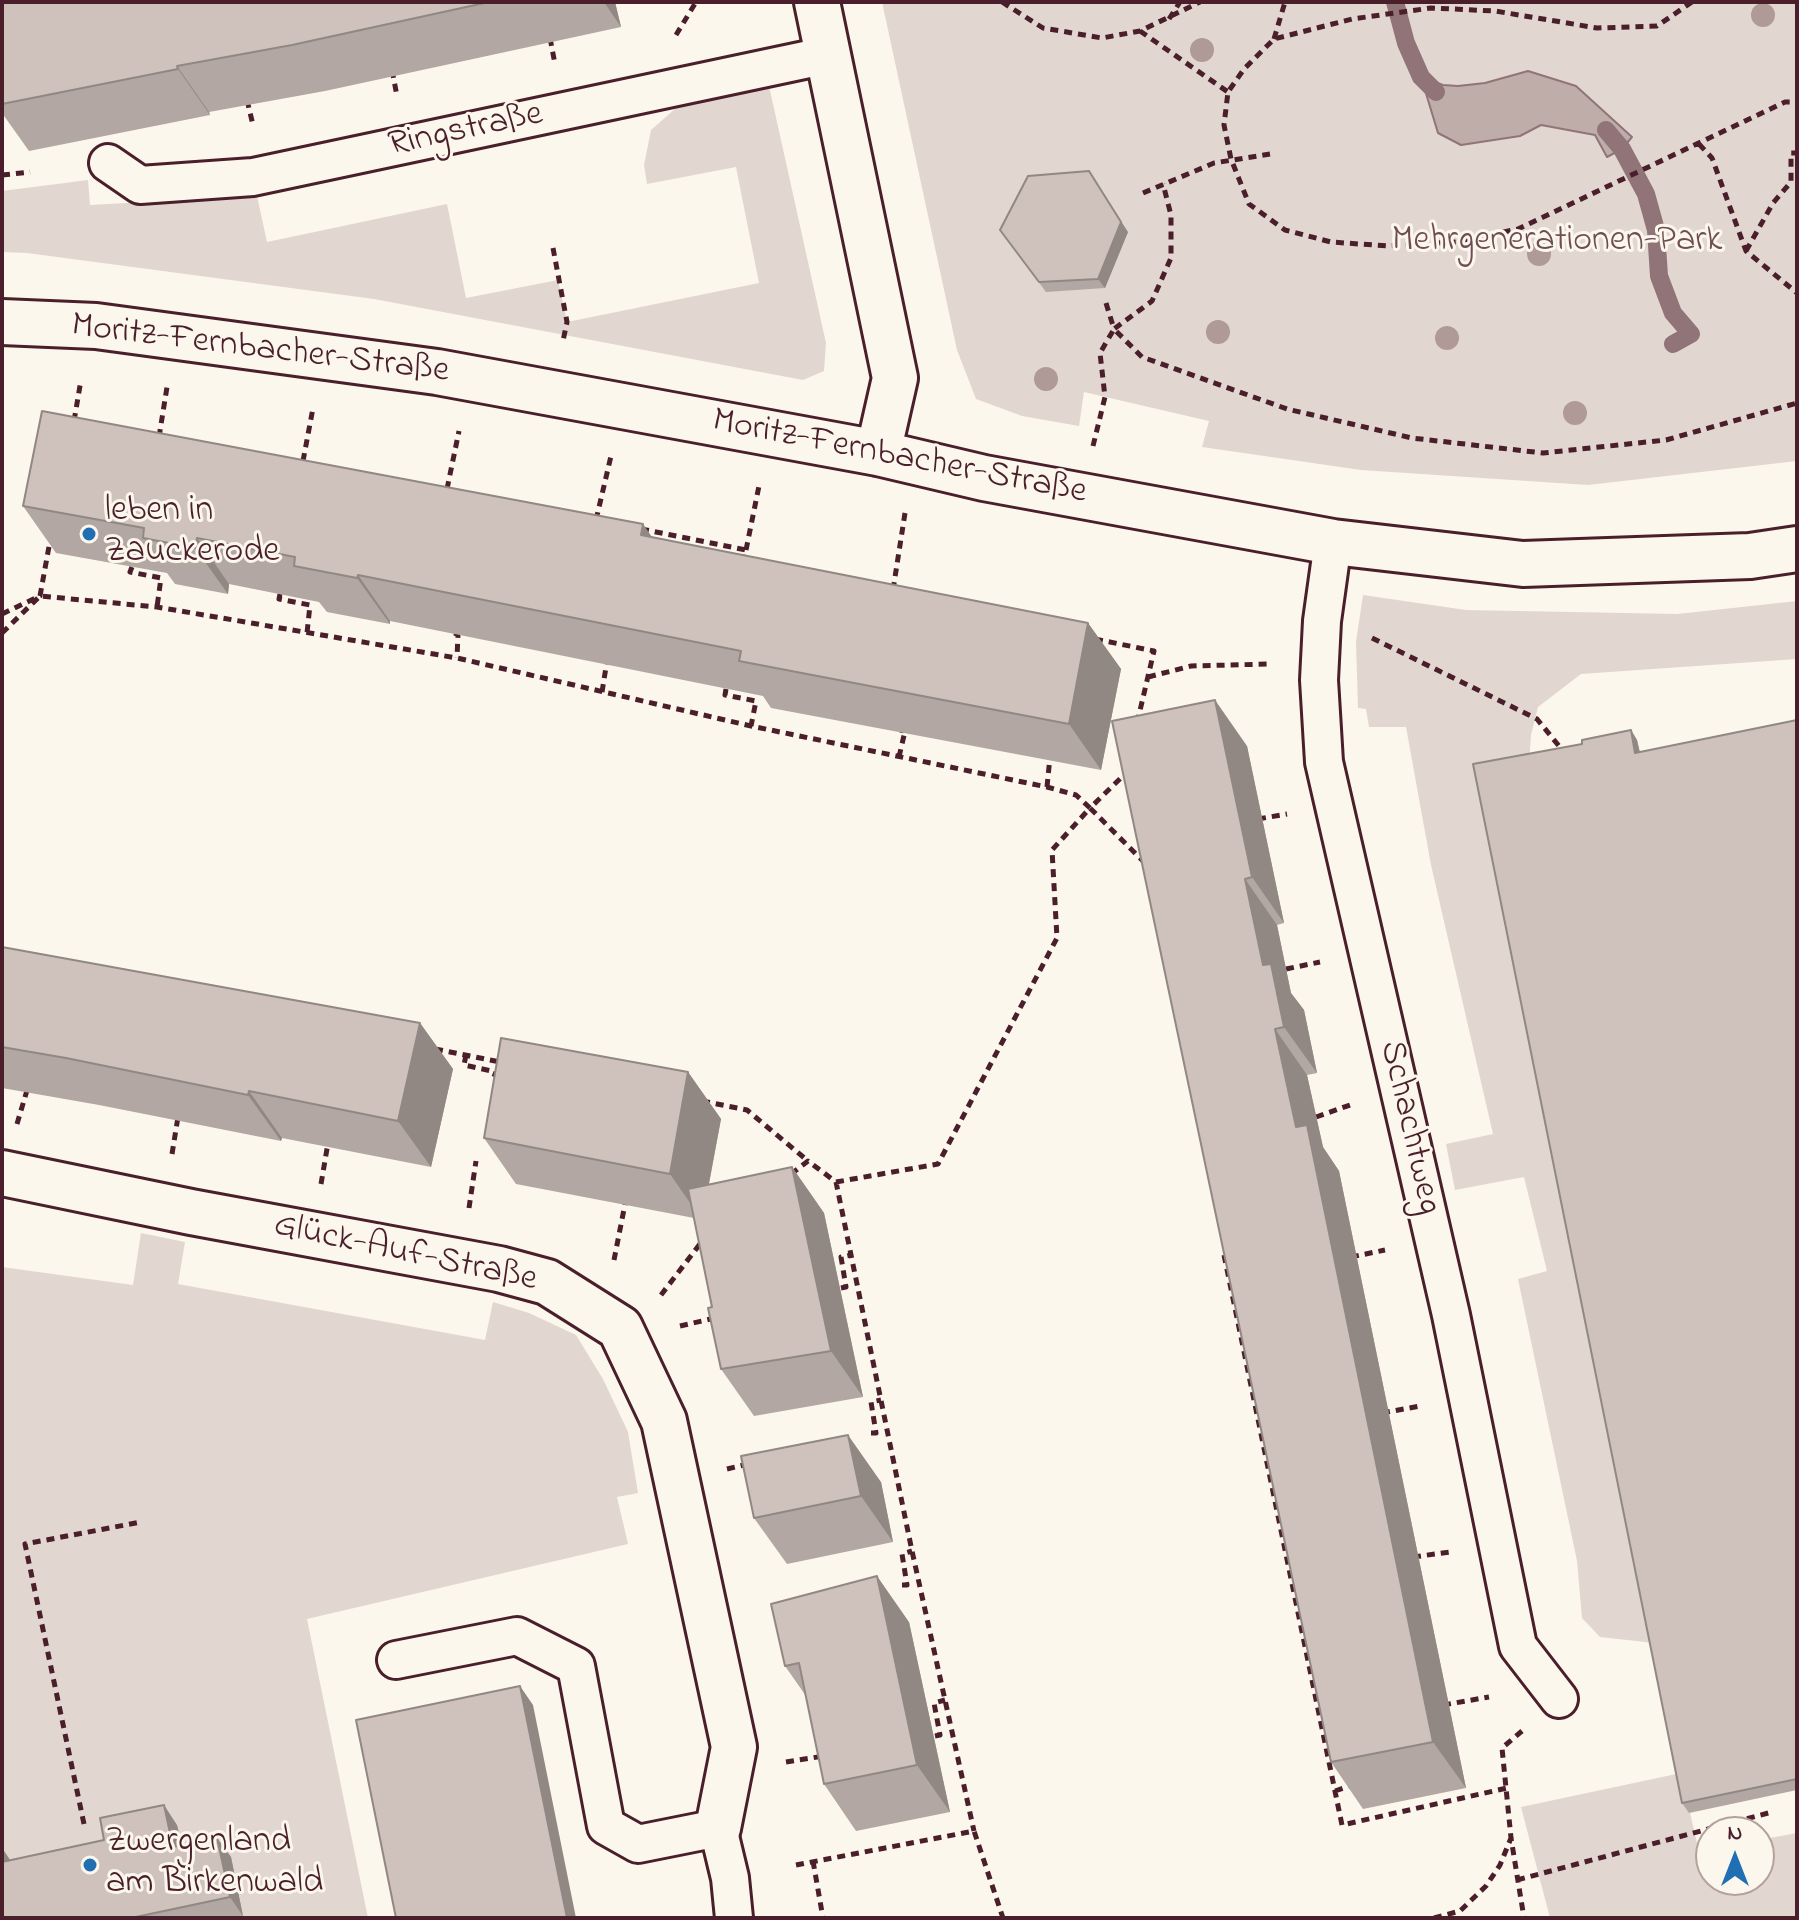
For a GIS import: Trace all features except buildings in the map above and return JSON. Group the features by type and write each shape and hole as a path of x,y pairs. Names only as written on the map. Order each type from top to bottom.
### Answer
{"street":[{"path":"817,2 895,378 878,453"},
{"name":"Moritz-Fernbacher-Straße","path":"2,322 96,326 437,372 878,453 984,478 1333,542 1523,564 1750,556 1797,549"},
{"name":"Glück-Auf-Straße","path":"2,1173 191,1212 499,1269 547,1282 620,1328 664,1421 734,1747 718,1828"}],"lane":[{"name":"Ringstraße","path":"108,163 140,185 253,177 828,55"},
{"name":"Schachtweg","path":"1333,542 1322,621 1319,680 1324,762 1451,1315 1518,1646 1559,1699"},
{"path":"396,1660 517,1636 576,1666 606,1826 638,1844 718,1828 730,1878 734,1918"}],"path":[{"path":"1002,2 1043,28 1102,38 1140,31 1200,2"},
{"path":"1169,19 1180,2"},
{"path":"1285,2 1274,39 1244,69 1228,92 1224,125 1231,159 1249,204 1285,230 1331,242 1388,246 1456,242 1518,229 1785,102 1797,102"},
{"path":"1274,39 1352,19 1431,8 1495,11 1597,28 1657,26 1692,2"},
{"path":"1140,31 1228,92"},
{"path":"1699,144 1712,158 1746,251 1797,293"},
{"path":"1746,251 1773,203 1791,182 1791,153 1797,153"},
{"path":"1143,193 1214,163 1270,154"},
{"path":"2,175 30,172"},
{"path":"1091,454 1105,397 1100,353 1114,329 1152,301 1171,258 1171,215 1163,184"},
{"path":"553,248 567,322 562,345"},
{"path":"1106,303 1114,329 1142,357 1287,409 1412,438 1543,453 1666,440 1797,403"},
{"path":"157,451 169,374"},
{"path":"71,435 82,378"},
{"path":"303,461 315,395"},
{"path":"447,489 461,423"},
{"path":"159,437 174,440"},
{"path":"596,520 612,451"},
{"path":"289,459 318,464"},
{"path":"742,570 761,477"},
{"path":"433,486 462,492"},
{"path":"892,597 906,504"},
{"path":"581,517 611,523"},
{"path":"626,526 746,550"},
{"path":"2,633 40,596 51,534"},
{"path":"132,567 130,572 161,578 157,607"},
{"path":"280,594 279,599 310,605 307,633"},
{"path":"2,614 40,596 157,607 457,658 751,726 1047,787 1076,795 1142,858 1145,873"},
{"path":"1322,621 1359,632 1537,719 1559,746"},
{"path":"442,631 458,634 457,658"},
{"path":"1092,638 1154,651 1136,731"},
{"path":"598,659 608,661 602,692"},
{"path":"1148,677 1191,666 1279,664"},
{"path":"726,689 725,695 756,701 751,726"},
{"path":"894,729 905,731 899,757"},
{"path":"1040,755 1051,757 1047,787"},
{"path":"836,1182 938,1164 1057,938 1052,850 1127,772 1130,758"},
{"path":"1253,820 1290,814"},
{"path":"1286,969 1331,960"},
{"path":"435,1049 513,1064"},
{"path":"466,1055 464,1065 496,1072 494,1077"},
{"path":"15,1129 31,1076"},
{"path":"700,1101 747,1110 836,1182 912,1551 974,1831 1003,1918"},
{"path":"1316,1117 1359,1102"},
{"path":"171,1163 181,1104"},
{"path":"319,1193 330,1133"},
{"path":"467,1221 476,1161"},
{"path":"783,1179 808,1161"},
{"path":"614,1261 628,1190"},
{"path":"661,1295 709,1233"},
{"path":"1222,1245 1342,1825 1507,1788"},
{"path":"1346,1258 1393,1249"},
{"path":"841,1288 846,1287 841,1257 851,1255"},
{"path":"680,1326 726,1315"},
{"path":"1240,1334 1248,1332"},
{"path":"871,1433 876,1433 871,1402 881,1400"},
{"path":"1378,1414 1425,1406"},
{"path":"747,1464 759,1462"},
{"path":"1272,1489 1280,1487"},
{"path":"84,1824 25,1544 141,1522"},
{"path":"902,1585 907,1585 902,1554 912,1551"},
{"path":"1408,1558 1458,1551"},
{"path":"1303,1638 1311,1636"},
{"path":"1438,1706 1489,1697"},
{"path":"935,1736 940,1735 934,1703 945,1700"},
{"path":"1502,1748 1511,1838 1524,1918"},
{"path":"776,1764 826,1756"},
{"path":"1335,1791 1352,1786 1350,1775"},
{"path":"1517,1880 1772,1812"},
{"path":"796,1865 974,1831"},
{"path":"1434,1918 1460,1911 1486,1886 1500,1865 1511,1838"},
{"path":"813,1861 823,1918"}],"green space":[{"name":"Mehrgenerationen-Park","path":"882,2 1797,2 1797,461 1588,485 1361,470 1202,447 1209,421 1084,392 1079,426 1022,416 976,399 957,350"},
{"path":"769,86 826,343 824,371 803,380 374,299 2,252 2,191 88,180 90,205 257,196 267,242 447,204 466,298 558,280 567,322 759,283 736,167 647,184 644,165 651,130 675,109"},
{"path":"1363,595 1466,610 1677,614 1797,601 1797,659 1581,674 1538,707 1531,735 1529,765 1654,1643 1600,1637 1582,1618 1577,1561 1518,1279 1547,1271 1524,1177 1455,1190 1446,1144 1493,1134 1431,865 1406,727 1369,727 1366,709 1358,708 1356,642"},
{"path":"141,1233 185,1242 178,1284 485,1340 493,1302 529,1313 576,1335 603,1379 628,1432 638,1493 617,1497 628,1544 307,1619 368,1918 2,1918 2,1267 133,1285"},
{"path":"1681,1773 1695,1834 1695,1896 1775,1896 1775,1837 1797,1833 1797,1918 1550,1918 1521,1807"}],"shaded area":[{"path":"1528,71 1576,86 1632,137 1622,149 1607,157 1595,135 1541,125 1520,136 1461,145 1438,133 1421,77 1443,85 1458,86 1485,83"}],"waterway":[{"path":"1395,2 1406,43 1421,77 1436,92"},
{"path":"1606,130 1622,149 1646,194 1656,230 1659,276 1673,313 1691,334 1673,344"}],"place":[{"name":"leben in Zauckerode","path":"89,534"},
{"name":"Zwergenland am Birkenwald","path":"90,1865"}]}
